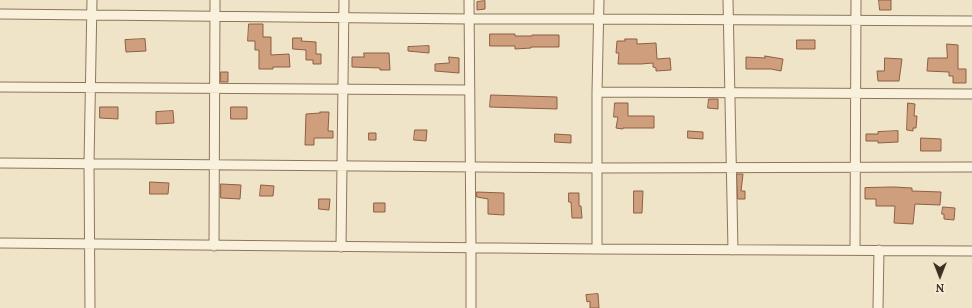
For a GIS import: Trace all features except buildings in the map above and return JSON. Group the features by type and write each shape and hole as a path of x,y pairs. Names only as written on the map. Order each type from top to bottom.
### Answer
{"street":[{"path":"90,308 89,244 92,0"},
{"path":"214,246 215,0"},
{"path":"341,247 344,0"},
{"path":"469,0 471,308"},
{"path":"597,249 597,92 599,0"},
{"path":"728,0 730,168 733,250"},
{"path":"855,250 856,0"},
{"path":"0,14 470,19 972,21"},
{"path":"0,87 470,90"},
{"path":"597,92 972,94"},
{"path":"0,164 597,168 972,167"},
{"path":"0,243 214,246 972,251"},
{"path":"878,308 879,250"}]}
